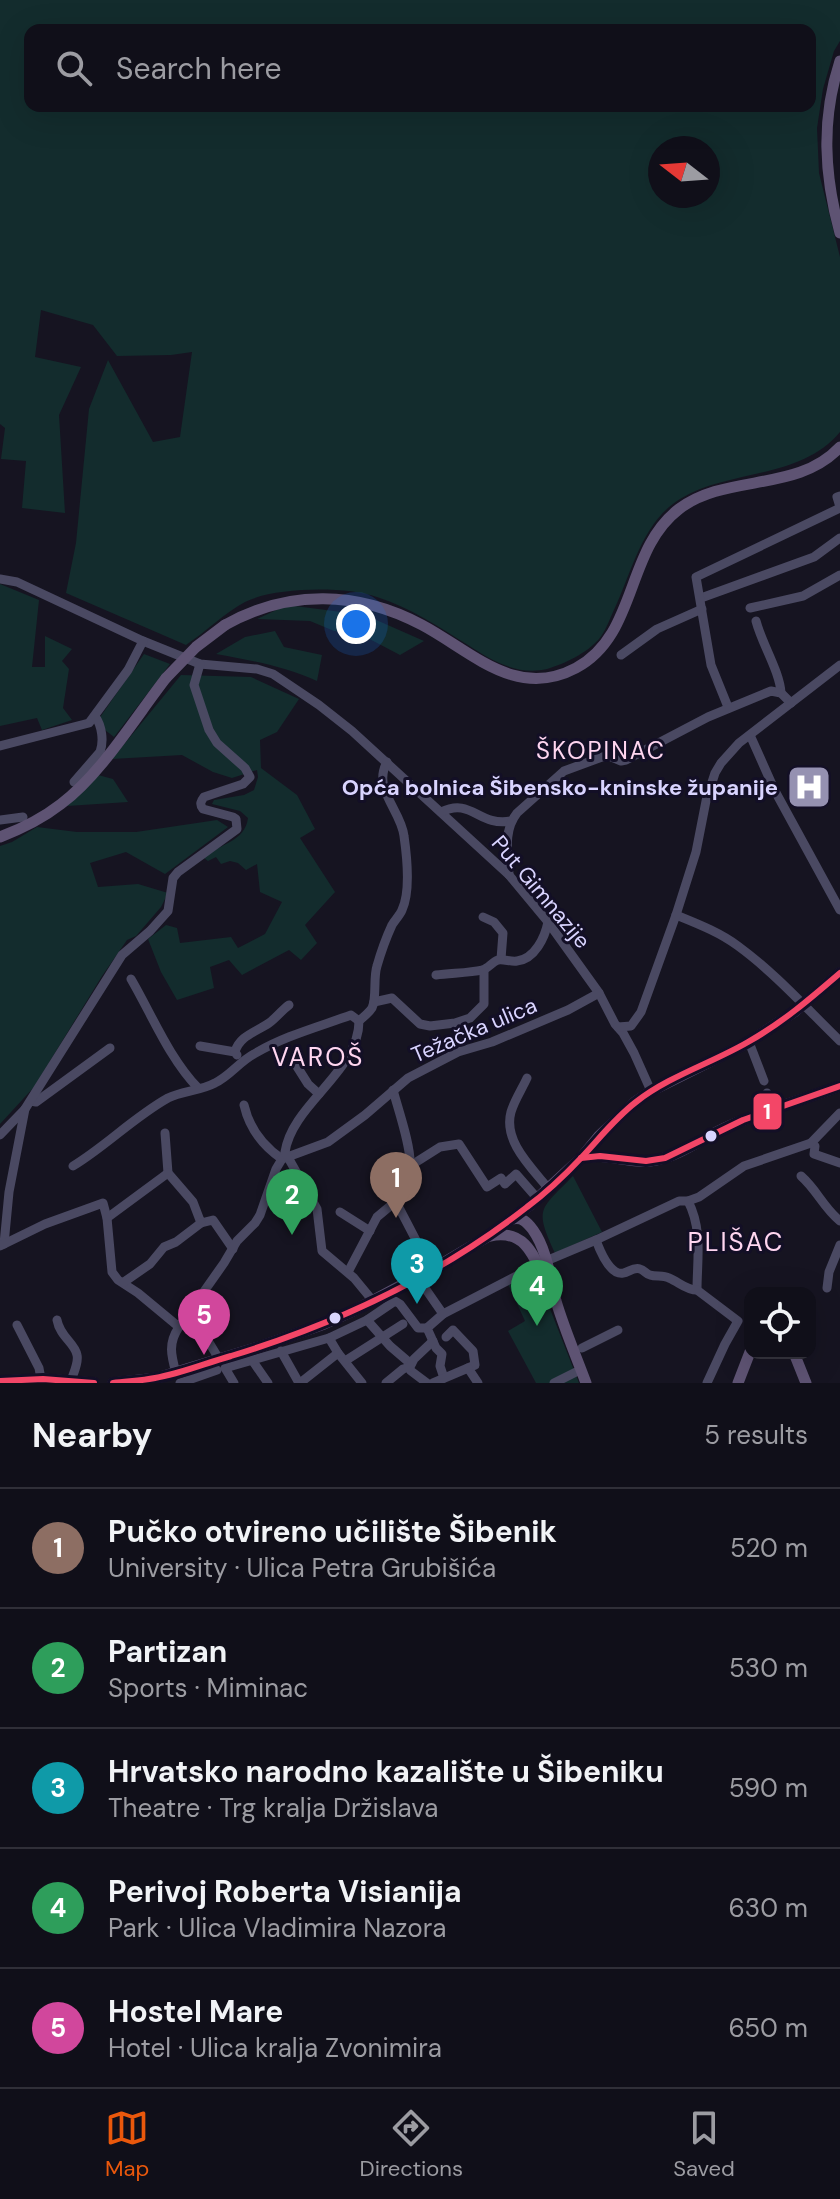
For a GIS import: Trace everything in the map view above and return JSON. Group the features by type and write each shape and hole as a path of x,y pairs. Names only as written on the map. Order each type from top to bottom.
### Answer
{"main road":[{"path":"840,61 830,98 826,158 840,233"},
{"path":"0,837 47,814 79,788 166,678 196,647 225,625 255,610 288,601 347,599 401,615 493,668 509,674 536,678 565,673 594,656 606,643 621,617 652,541 669,517 700,497 778,480 810,469 840,447"},
{"path":"113,1383 178,1378 220,1366 324,1324 431,1269 518,1216 581,1158 625,1110 651,1091 749,1042 803,1005 840,973"},
{"path":"581,1158 607,1156 656,1160 727,1127 840,1086"},
{"path":"597,1138 598,1148 607,1156"},
{"path":"543,1193 535,1214 535,1232 586,1383"},
{"path":"518,1216 535,1232"},
{"path":"518,1216 526,1244 556,1301"},
{"path":"487,1237 502,1235 517,1238 526,1244"},
{"path":"738,1383 747,1359"},
{"path":"796,1359 806,1383"},
{"path":"0,1381 41,1379 94,1383"}],"street":[{"path":"728,707 711,665 696,577 840,508 837,497 840,496"},
{"path":"621,655 657,629 701,604 814,557 840,538"},
{"path":"750,608 803,596 840,575"},
{"name":"Put Gimnazije","path":"0,579 17,582 200,664 257,669 273,674 330,713 509,875 548,922 599,993 634,1053 651,1091"},
{"path":"756,621 781,693"},
{"path":"0,746 85,724 95,716 128,670 143,641"},
{"path":"0,1135 28,1105 122,955 170,907 173,878 237,829 236,819 203,809 201,801 204,797 247,782 250,777 245,768 217,743 209,730 194,685 200,664"},
{"path":"618,1027 631,1026 637,1020 696,852 715,773 728,753 840,665"},
{"path":"509,875 511,821 564,771 602,757 626,760 728,707 771,691 781,693 791,703"},
{"path":"74,782 102,746 101,729 95,716"},
{"path":"750,735 775,791 840,910"},
{"path":"387,762 383,785 404,831 406,895 403,909 392,926 373,976 374,1002 359,1021 347,1059 289,1135 285,1158 276,1169 260,1215 185,1316 172,1340 170,1348 178,1378 194,1381 220,1366 329,1338 367,1320 395,1301 400,1304 408,1322 418,1328 427,1328 442,1315 532,1268"},
{"path":"441,812 458,806 468,808 485,820 511,821"},
{"path":"0,820 23,817"},
{"path":"676,915 711,929 737,945 840,1041"},
{"path":"483,917 494,922 503,933 501,959"},
{"path":"436,975 484,970 501,959 519,961 540,945 548,922"},
{"path":"374,1002 392,998 420,1024 455,1023 470,1018 484,1004 484,970"},
{"path":"131,979 168,1048 198,1088"},
{"name":"Težačka ulica","path":"285,1158 328,1142 408,1078 458,1052 492,1042 568,1010 599,993"},
{"path":"73,1166 171,1097 213,1085 230,1073 239,1056 237,1045 289,1005"},
{"path":"200,1046 239,1056 351,1015 359,1021"},
{"path":"749,1042 764,1081"},
{"path":"28,1105 110,1048"},
{"path":"296,1065 308,1084 319,1094"},
{"path":"527,1078 512,1107 508,1126 543,1193"},
{"path":"393,1090 403,1123 410,1166"},
{"path":"767,1093 774,1110"},
{"path":"2,1245 9,1192 28,1105"},
{"path":"244,1105 250,1124 262,1142 285,1158 312,1197 317,1209 322,1251 348,1272 373,1301"},
{"path":"546,1261 679,1201 699,1197 744,1166 811,1143 840,1113"},
{"path":"165,1133 168,1173 193,1202 201,1223"},
{"path":"811,1143 815,1146 814,1154 840,1163"},
{"path":"431,1269 392,1192 410,1166 440,1147 459,1144 487,1187 501,1178 505,1184 516,1174 543,1193"},
{"path":"107,1218 168,1173"},
{"path":"801,1176 811,1185 826,1209 840,1221"},
{"path":"688,1201 699,1238 697,1290"},
{"path":"348,1272 377,1217 395,1202"},
{"path":"2,1245 45,1224 103,1203 112,1272 179,1327"},
{"path":"340,1212 370,1231"},
{"path":"124,1282 150,1264 164,1247 201,1223 213,1220 233,1249"},
{"path":"596,1240 613,1270 624,1274 635,1268 648,1275 665,1276 690,1290 697,1290 738,1321 707,1383"},
{"path":"827,1288 829,1272 840,1245"},
{"path":"420,1281 442,1315"},
{"path":"185,1316 204,1334 220,1366 234,1383"},
{"path":"57,1320 62,1336 77,1356 71,1381"},
{"path":"367,1320 428,1383 475,1365 473,1351 453,1330 446,1337"},
{"path":"281,1351 299,1383 408,1322"},
{"path":"17,1325 39,1368 41,1379"},
{"path":"427,1328 432,1345 442,1354 440,1366 444,1378"},
{"path":"582,1348 595,1337 618,1330"},
{"path":"329,1338 359,1382"},
{"path":"386,1383 403,1369 411,1367 432,1345"},
{"path":"252,1360 268,1383"},
{"path":"405,1383 411,1376 411,1367"},
{"path":"468,1368 478,1383"},
{"path":"554,1383 576,1372"}],"green space":[{"path":"0,0 840,0 840,41 823,89 817,128 819,173 840,257 840,432 824,447 805,458 699,489 667,509 639,550 601,636 588,649 568,661 536,671 505,665 401,606 363,593 310,590 258,597 238,606 186,645 66,593 76,543 89,409 108,360 153,442 180,437 192,352 117,356 93,325 41,310 35,357 81,367 59,415 65,513 22,508 26,461 1,459 5,428 0,424"},
{"path":"0,584 39,600 32,667 45,667 45,636 72,649 62,661 69,669 63,708 72,720 42,730 37,718 0,726"},
{"path":"287,605 365,615 424,641 400,655 358,633 334,631 310,621 257,619"},
{"path":"275,631 284,647 322,655 317,681 255,661 216,654 245,637"},
{"path":"144,654 170,664 114,737 96,723"},
{"path":"181,675 251,677 299,699 277,732 260,740 261,768 297,795 315,829 300,838 335,892 305,925 317,943 301,960 289,950 242,975 229,960 210,967 214,988 177,1000 161,972 148,939 166,925 177,928 180,943 231,937 238,948 265,934 282,902 260,892 257,864 246,870 238,863 230,861 221,864 216,857 208,861 204,858 237,837 248,818 240,811 212,804 214,800 244,795 254,790 257,770 232,778 213,772 182,755 112,759"},
{"path":"98,775 113,779 128,802 67,806"},
{"path":"217,820 228,827 165,874 126,852 90,863 98,887 138,884 168,893 161,907 136,936 127,940 102,976 34,1087 0,1124 0,846 37,827 77,832 136,832"},
{"path":"573,1176 602,1232 555,1253 544,1226 544,1210"},
{"path":"534,1272 579,1383 536,1383 508,1331 525,1321 508,1284"}],"transit line":[{"name":"1","path":"113,1383 174,1374 270,1343 348,1313 423,1276 494,1232 541,1196 636,1102 662,1085 761,1035 840,973"},
{"name":"1","path":"581,1158 600,1156 646,1161 665,1158 743,1120 840,1086"},
{"name":"1","path":"0,1381 43,1379 94,1383"}],"place":[{"name":"Opća bolnica Šibensko-kninske županije","path":"809,787"},
{"name":"Pučko otvireno učilište Šibenik","path":"396,1218"},
{"name":"Partizan","path":"292,1235"},
{"name":"Hrvatsko narodno kazalište u Šibeniku","path":"417,1304"},
{"name":"Perivoj Roberta Visianija","path":"537,1326"},
{"name":"Hostel Mare","path":"204,1355"}],"district":[{"name":"ŠKOPINAC","path":"601,750"},
{"name":"VAROŠ","path":"318,1057"},
{"name":"PLIŠAC","path":"736,1242"}]}
